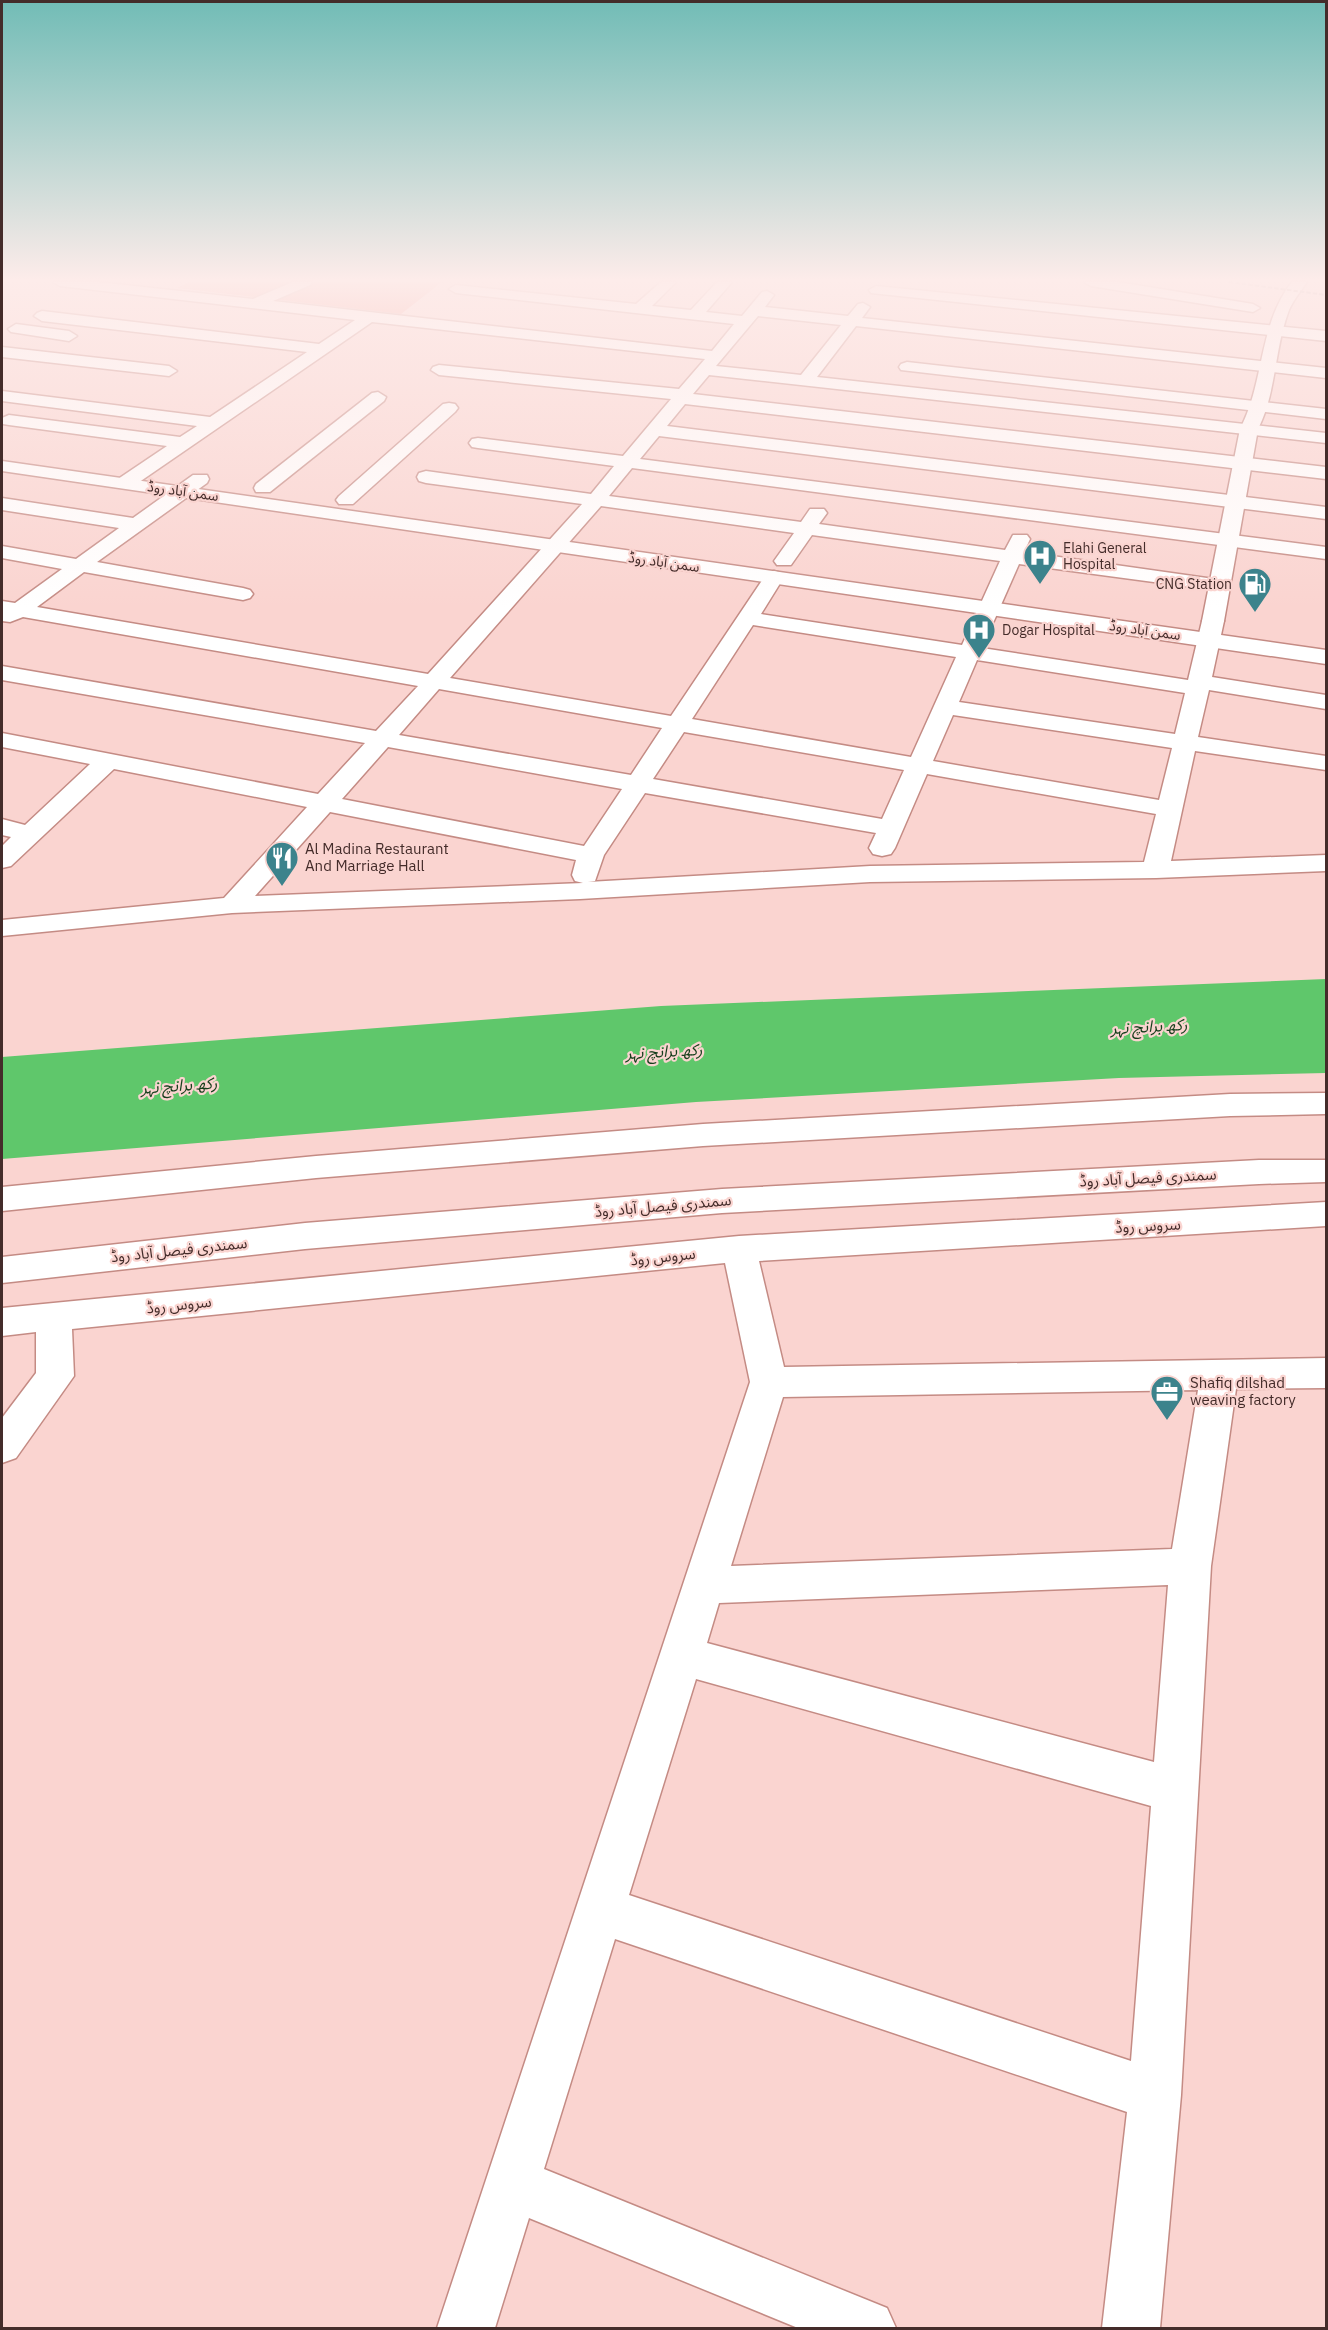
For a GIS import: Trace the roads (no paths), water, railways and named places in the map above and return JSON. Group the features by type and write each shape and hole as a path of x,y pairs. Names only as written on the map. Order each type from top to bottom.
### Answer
{"street":[{"path":"125,483 260,391"},
{"path":"626,391 1326,473"},
{"path":"232,905 325,805 563,539 688,391"},
{"path":"580,891 591,855 878,422 895,391"},
{"path":"901,391 1326,438"},
{"path":"1116,391 1326,414"},
{"path":"1157,419 1165,391"},
{"path":"1156,870 1198,685 1205,624 1221,585 1241,463 1249,429 1260,407 1258,391"},
{"path":"109,410 133,394"},
{"path":"2,396 213,423"},
{"path":"263,488 378,397"},
{"path":"2,408 19,398"},
{"path":"346,500 449,408"},
{"path":"870,874 1077,411"},
{"path":"2,419 183,443"},
{"path":"655,430 1326,513"},
{"path":"478,443 1326,554"},
{"name":"سمن آباد روڈ","path":"2,451 346,500 563,539"},
{"name":"سمن آباد روڈ","path":"2,466 563,539 993,600 1205,624 1326,657"},
{"path":"426,477 1221,585"},
{"path":"7,613 81,565 200,479"},
{"path":"2,504 137,525"},
{"path":"2,552 243,594"},
{"name":"سمن آباد روڈ","path":"993,600 1205,624"},
{"path":"7,613 436,681 1170,809"},
{"path":"748,618 969,652 1326,702"},
{"path":"2,673 891,828"},
{"path":"945,707 1326,763"},
{"path":"2,740 325,805 591,855"},
{"path":"2,860 108,761"},
{"path":"2,827 30,834"},
{"path":"2,928 232,905 580,891 870,874 1156,870 1326,863"},
{"path":"2,1199 316,1167 703,1135 1230,1105 1326,1104"},
{"name":"سمندری فیصل آباد روڈ","path":"2,1270 305,1236 722,1201 1259,1172 1326,1172"},
{"name":"سروس روڈ","path":"2,1322 739,1250 1326,1214"},
{"path":"466,2328 769,1382 739,1250"},
{"path":"2,1447 55,1376 54,1317"},
{"path":"769,1382 1326,1373"},
{"path":"1131,2328 1155,2096 1190,1566 1219,1375"},
{"path":"704,1585 1190,1566"},
{"path":"683,1656 1175,1790"},
{"path":"601,1910 1155,2096"},
{"path":"513,2184 867,2328"}],"water":[{"name":"رکھ برانچ نہر","path":"1326,979 1326,1073 1119,1078 696,1102 2,1159 2,1057 661,1006"}],"place":[{"name":"Elahi General Hospital","path":"1040,585"},
{"name":"CNG Station","path":"1255,613"},
{"name":"Dogar Hospital","path":"979,659"},
{"name":"Al Madina Restaurant And Marriage Hall","path":"282,887"},
{"name":"Shafiq dilshad weaving factory","path":"1167,1421"}]}
